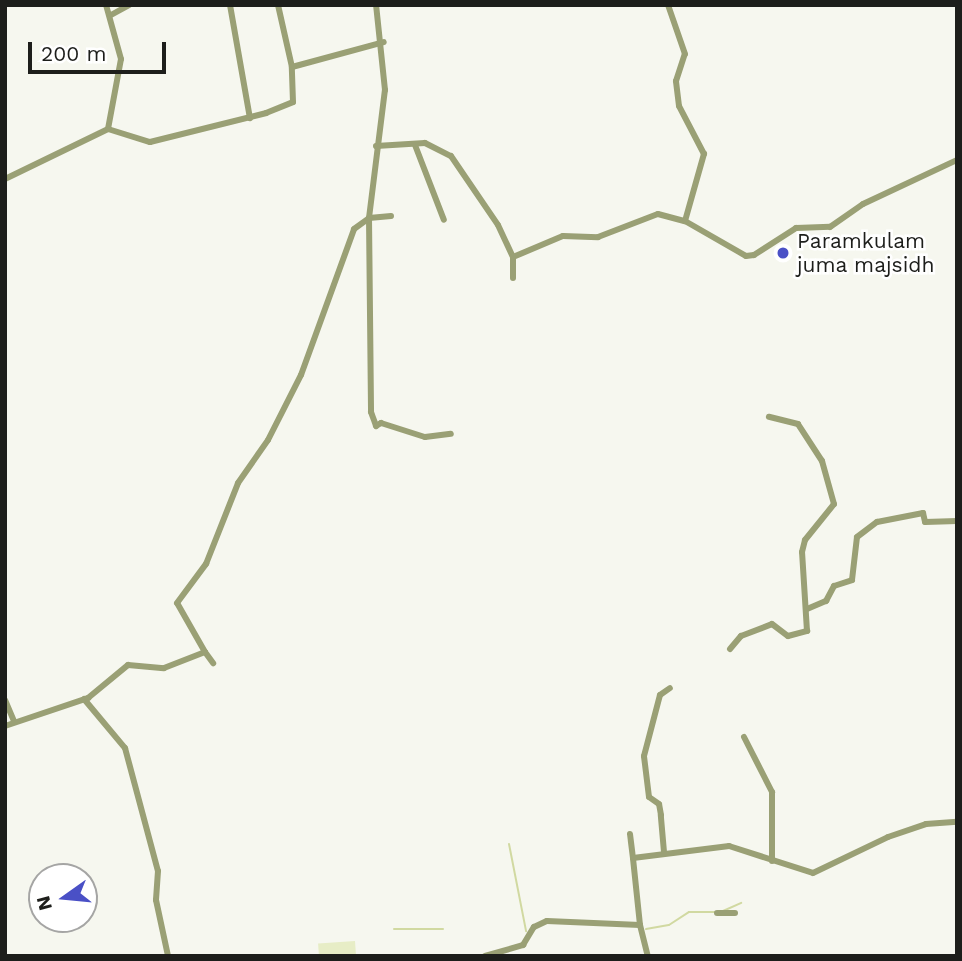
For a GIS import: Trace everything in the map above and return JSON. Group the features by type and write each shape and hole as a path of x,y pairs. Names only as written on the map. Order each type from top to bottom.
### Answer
{"street":[{"path":"106,5 111,15 121,60 108,128"},
{"path":"111,15 130,5"},
{"path":"230,5 250,118"},
{"path":"5,179 108,128 150,142 250,118 293,102 292,67 278,5"},
{"path":"376,5 384,42 385,90 376,145 369,218 368,343 376,426 381,423 425,437 451,434"},
{"path":"668,5 685,54 675,90 681,116 704,154 685,221"},
{"path":"292,67 384,42"},
{"path":"376,145 425,143 443,151 465,170 513,257 513,278"},
{"path":"415,145 444,220"},
{"path":"513,257 539,243 571,234 598,237 658,214 685,221 739,253 754,255 796,228 830,226 863,204 957,160"},
{"path":"213,663 177,603 206,564 239,483 301,374 354,229 369,218 391,216"},
{"path":"730,649 741,636 772,624 788,636 807,631 807,609 801,574 805,540 834,504 822,461 798,424 769,417"},
{"path":"807,609 826,601 834,586 852,580 857,537 877,522 923,513 925,522 957,521"},
{"path":"5,726 84,699 128,665 164,668 205,652"},
{"path":"664,852 662,815 646,787 644,756 660,695 670,688"},
{"path":"84,699 125,748 158,871 156,900 168,956"},
{"path":"5,700 15,721"},
{"path":"744,737 772,792 772,861"},
{"path":"634,858 664,852 729,846 813,873 888,837 926,824 957,822"},
{"path":"630,834 640,925 648,956"},
{"path":"718,913 736,913"},
{"path":"485,956 523,945 534,927 547,921 640,925"}],"green space":[{"path":"355,941 356,956 319,956 318,944"}],"waterway":[{"path":"509,844 526,931"},
{"path":"723,911 741,903"},
{"path":"646,929 669,925 689,912 715,912"},
{"path":"394,929 443,929"},
{"path":"18,956 25,955"}],"place":[{"name":"Paramkulam juma majsidh","path":"783,253"}]}
